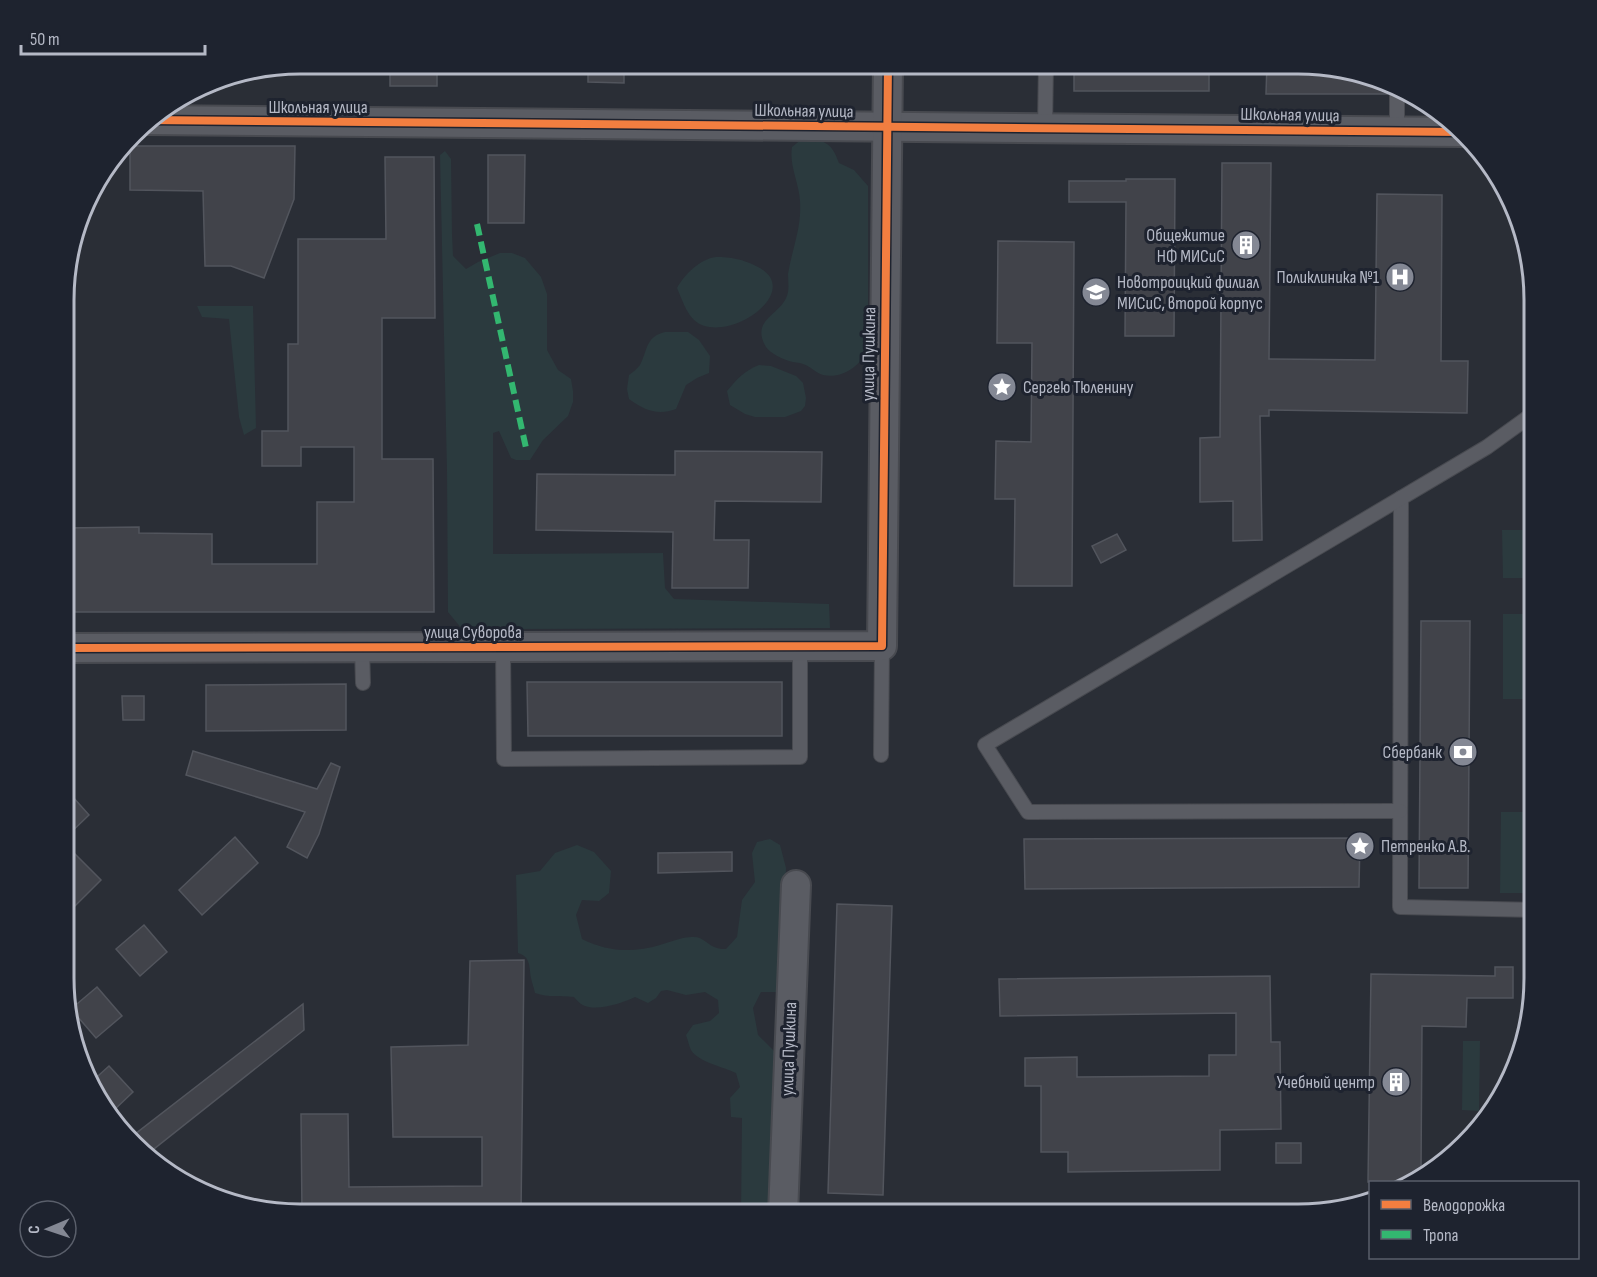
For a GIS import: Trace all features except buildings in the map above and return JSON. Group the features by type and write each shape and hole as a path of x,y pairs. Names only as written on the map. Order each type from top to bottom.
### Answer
{"street":[{"name":"улица Пушкина","path":"882,646 888,74"},
{"name":"Школьная улица","path":"162,120 1449,132"},
{"name":"улица Суворова","path":"73,648 882,646"},
{"name":"улица Пушкина","path":"783,1204 796,885"}],"lane":[{"path":"1045,128 1046,74"},
{"path":"1397,97 1397,131"},
{"path":"1400,811 1028,812 985,745 1487,447 1524,420"},
{"path":"1401,498 1400,907 1524,910"},
{"path":"503,647 504,759 800,757 800,646"},
{"path":"881,755 882,646"},
{"path":"362,648 363,683"}],"shaded area":[{"path":"812,136 829,146 839,163 854,170 868,186 868,350 855,366 843,373 830,376 773,354 766,347 762,337 764,323 785,300 788,292 788,274 798,229 800,201 792,161 792,147 802,139"},
{"path":"445,151 451,159 453,256 466,269 500,253 512,253 525,258 541,277 547,294 547,350 558,370 571,379 573,391 573,402 568,416 543,440 530,460 511,458 499,431 493,433 493,554 663,553 665,588 674,599 829,604 830,628 462,629 448,612 440,155"},
{"path":"716,257 736,259 756,266 770,276 773,288 767,301 741,322 724,327 708,327 694,320 686,309 677,288 694,268"},
{"path":"197,306 253,306 256,428 244,435 239,417 229,319 202,317"},
{"path":"665,332 688,332 699,340 710,356 709,373 686,385 676,409 657,412 646,409 629,399 627,389 629,375 640,365 650,341"},
{"path":"759,365 771,366 796,376 803,383 806,398 805,406 801,411 785,417 755,417 730,405 727,391 741,376"},
{"path":"1502,530 1524,530 1524,578 1503,578"},
{"path":"1503,614 1524,614 1524,699 1503,699"},
{"path":"1501,812 1524,812 1524,893 1500,893"},
{"path":"770,839 780,845 786,868 782,992 761,992 753,1008 758,1035 778,1055 774,1204 741,1204 742,1118 731,1117 730,1098 740,1087 736,1073 699,1058 690,1048 686,1035 693,1025 710,1021 719,1013 718,1000 705,992 686,995 667,990 661,991 648,1003 635,997 616,1004 587,1007 574,997 535,993 529,963 518,953 516,875 540,871 555,853 577,845 594,852 611,871 609,893 599,901 582,900 576,915 582,939 601,947 630,950 650,948 684,938 696,937 719,949 726,949 737,937 742,900 755,882 752,853 757,842"},
{"path":"1463,1041 1480,1041 1479,1111 1462,1110"}],"marked path":[{"path":"477,224 526,448"}],"cycle path":[{"path":"73,648 882,646 888,74"},
{"path":"162,120 1449,132"}],"place":[{"name":"Общежитие НФ МИСиС","path":"1246,245"},
{"name":"Поликлиника №1","path":"1400,277"},
{"name":"Новотроицкий филиал МИСиС, второй корпус","path":"1096,292"},
{"name":"Сергею Тюленину","path":"1002,387"},
{"name":"Сбербанк","path":"1463,752"},
{"name":"Петренко А.В.","path":"1360,846"},
{"name":"Учебный центр","path":"1396,1082"}]}
